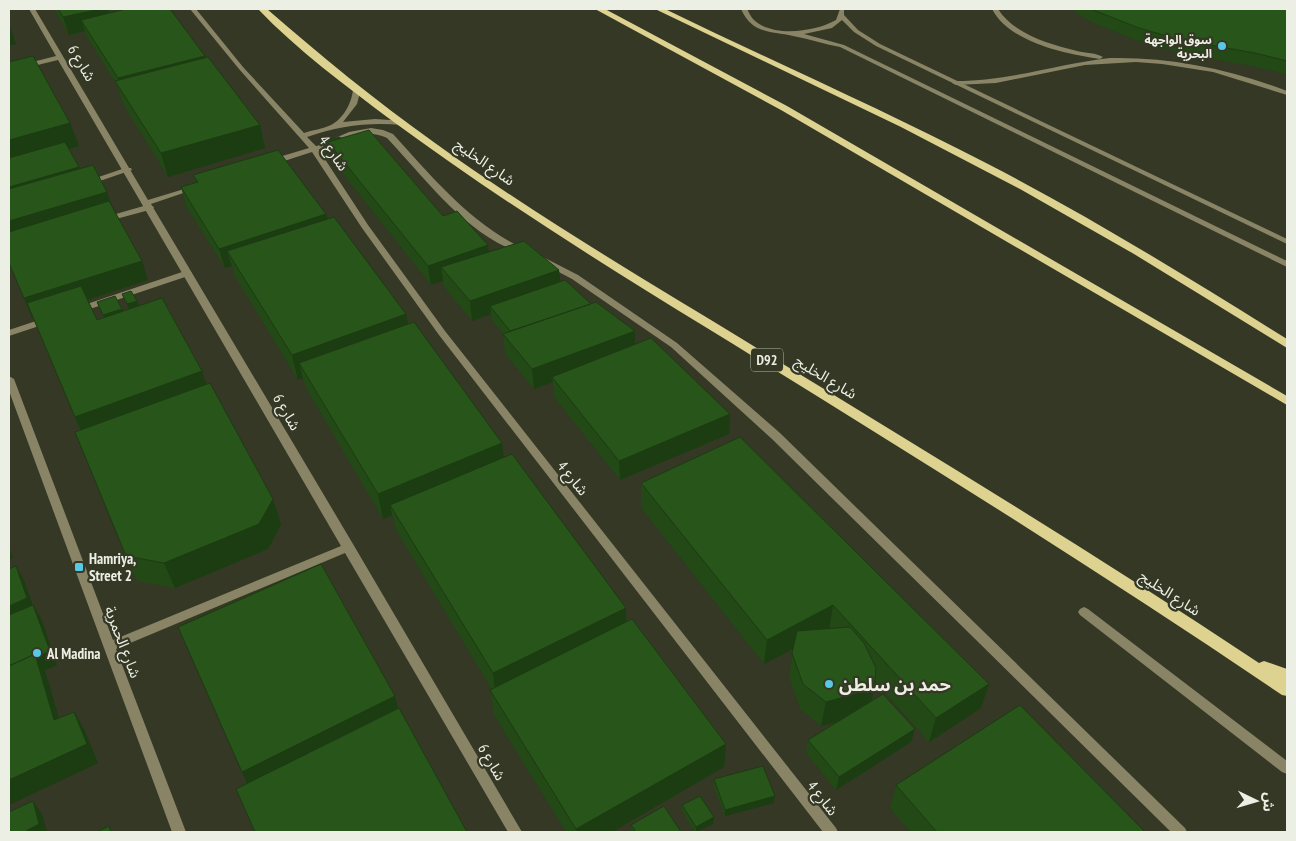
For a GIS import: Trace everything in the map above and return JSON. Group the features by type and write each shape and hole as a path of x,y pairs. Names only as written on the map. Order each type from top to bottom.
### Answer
{"main road":[{"name":"شارع الخليج","path":"262,9 402,123 490,186 563,234 1069,546 1287,690"},
{"path":"598,9 784,108 1287,401"},
{"path":"659,9 774,66 935,140 1034,191 1139,251 1287,344"},
{"path":"1257,383 1287,407"},
{"path":"1242,659 1287,676"}],"street":[{"name":"شارع 6","path":"32,9 515,832"},
{"name":"شارع 4","path":"193,9 240,68 314,149 365,226 442,333 826,831"},
{"path":"744,9 746,15 758,25 826,40 856,52 1287,264"},
{"path":"995,9 1010,26 1031,38 1065,50 1088,56 1160,63 1216,72 1263,83 1287,93"},
{"path":"791,33 824,29 833,25 842,11 866,38 1287,242"},
{"path":"9,70 60,57"},
{"path":"956,83 1009,80 1054,68 1120,60"},
{"name":"شارع 4","path":"335,125 349,112 354,104 357,88"},
{"name":"شارع 4","path":"302,136 335,125 361,121 402,123"},
{"path":"268,164 366,130 383,132 390,136 476,225 500,242 564,271 674,345 776,436 1180,832"},
{"path":"82,184 128,170"},
{"path":"93,224 203,185"},
{"path":"66,314 188,273"},
{"path":"9,334 56,318"},
{"name":"شارع الحمرية","path":"9,379 179,832"},
{"path":"109,647 349,547"},
{"path":"1084,612 1287,768"}],"building":[{"path":"58,9 100,9 63,17"},
{"path":"126,9 170,9 205,56 118,78 81,20"},
{"name":"سوق الواجهة البحرية","path":"1092,9 1287,9 1287,61 1255,53 1181,40 1139,28"},
{"path":"33,56 70,123 9,140 9,62"},
{"path":"208,57 260,125 161,153 115,81"},
{"path":"369,130 443,216 457,211 488,245 428,266 328,142"},
{"path":"340,137 328,142 330,150 328,151 322,142"},
{"path":"65,142 79,167 9,187 9,158"},
{"path":"278,150 326,214 219,249 181,187 198,182 193,175"},
{"path":"93,165 107,192 9,221 9,189"},
{"path":"109,201 142,261 24,298 9,263 9,232"},
{"path":"334,217 406,314 292,355 227,251"},
{"path":"524,241 559,270 470,301 441,267"},
{"path":"565,280 591,304 510,331 490,306"},
{"path":"81,286 97,320 162,298 202,371 75,417 27,303"},
{"path":"131,291 137,301 127,304 122,294"},
{"path":"115,296 122,309 103,315 97,302"},
{"path":"596,302 635,331 532,369 503,334"},
{"path":"414,322 502,443 378,494 299,363"},
{"path":"651,338 730,414 619,461 552,377"},
{"path":"210,383 273,499 259,524 164,563 126,556 75,432"},
{"path":"740,437 989,684 936,718 833,605 767,640 641,483"},
{"path":"512,454 626,608 493,673 390,505"},
{"path":"321,564 395,696 242,772 178,627"},
{"path":"16,566 27,598 9,606 9,569"},
{"path":"33,605 50,651 37,657 35,654 9,666 9,615"},
{"path":"632,619 726,744 576,829 490,690"},
{"path":"850,627 864,643 876,668 874,689 826,702 803,684 792,653 797,631"},
{"path":"35,654 54,720 74,712 87,744 9,780 9,666"},
{"path":"883,694 915,729 839,777 808,740"},
{"path":"1020,705 1145,832 937,832 896,785"},
{"path":"399,708 467,832 255,832 236,789"},
{"path":"763,766 775,796 725,810 714,779"},
{"path":"700,796 714,817 696,827 682,805"},
{"path":"33,801 39,824 26,832 9,832 9,812"},
{"path":"664,806 681,832 636,832 631,825"},
{"path":"109,826 111,832 97,832"}],"place":[{"name":"سوق الواجهة البحرية","path":"1222,46"},
{"name":"Hamriya, Street 2","path":"79,567"},
{"name":"Al Madina","path":"37,653"},
{"name":"حمد بن سلطن","path":"829,684"}]}
